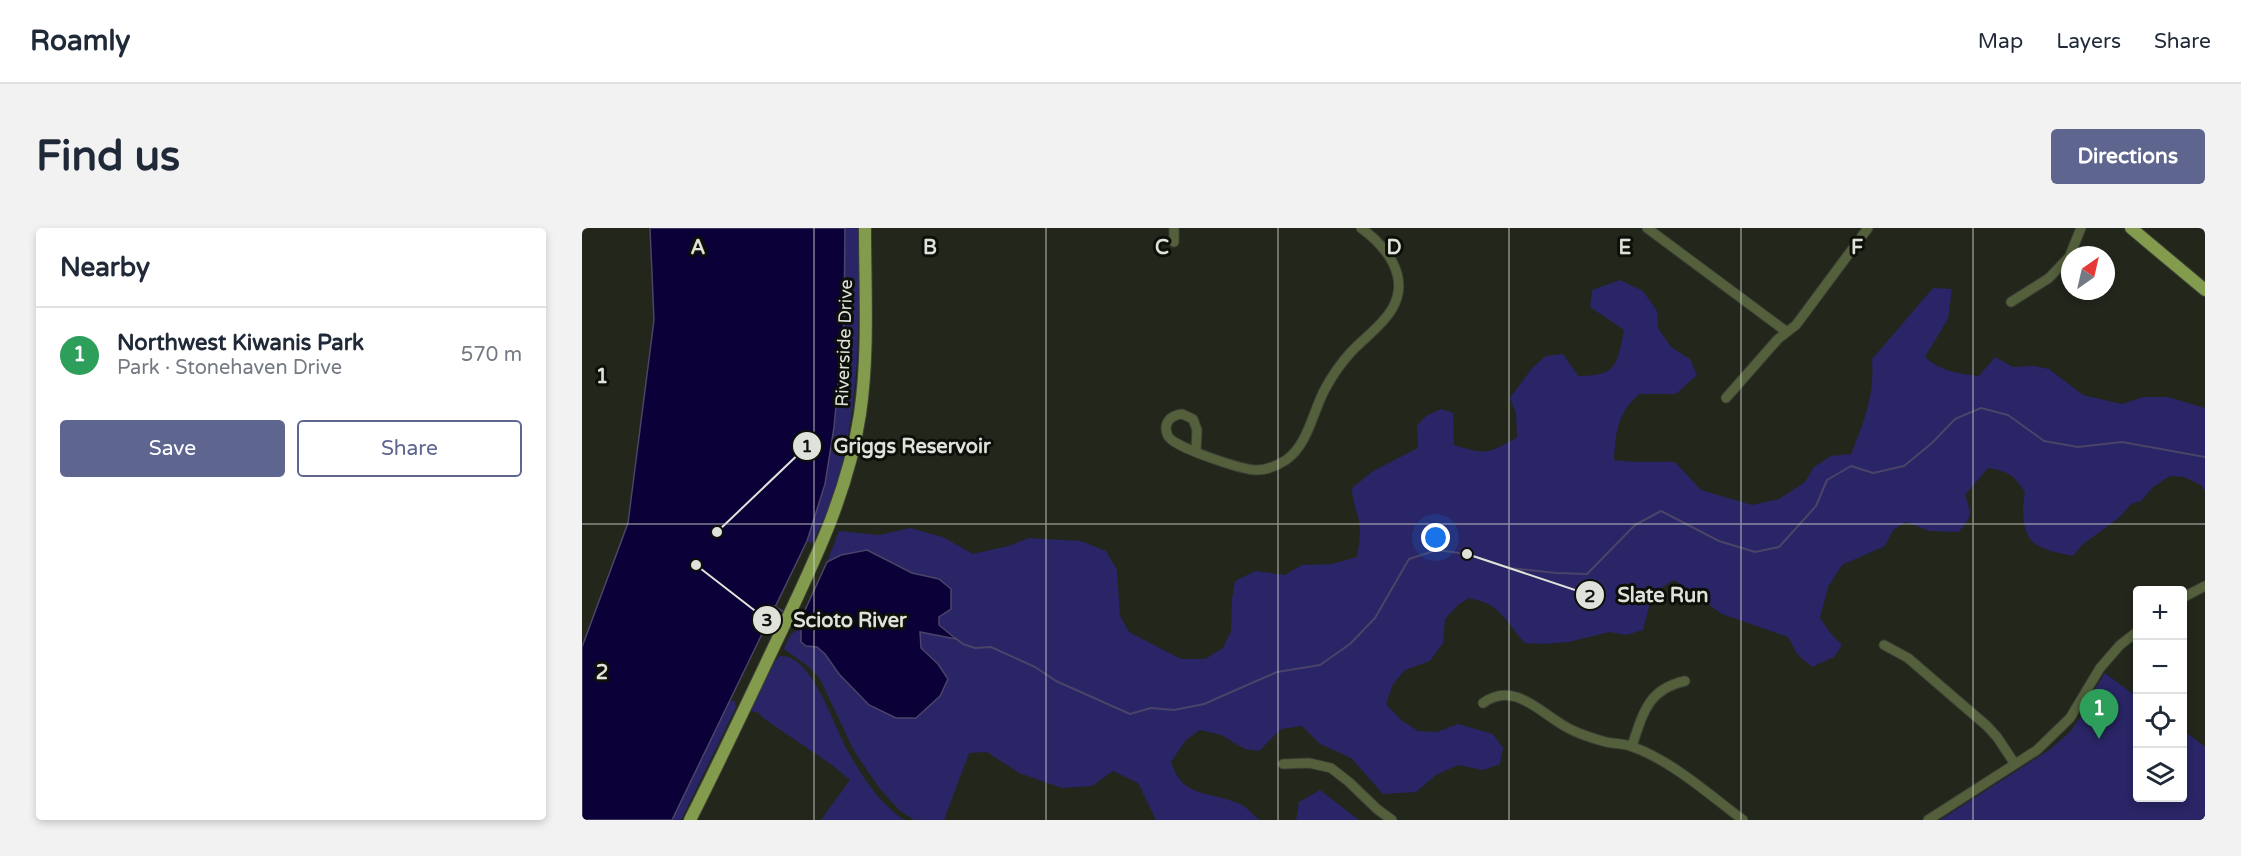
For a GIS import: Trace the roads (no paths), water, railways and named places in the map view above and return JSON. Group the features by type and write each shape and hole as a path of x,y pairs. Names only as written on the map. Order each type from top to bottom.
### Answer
{"main road":[{"name":"Riverside Drive","path":"690,820 819,550 841,494 860,415 866,313 864,228"},
{"path":"2131,228 2205,290"}],"street":[{"path":"1173,228 1174,242"},
{"path":"1196,451 1234,466 1256,470 1278,465 1298,448 1325,388 1350,353 1392,309 1396,299 1398,278 1392,262 1382,245 1361,228"},
{"path":"1647,228 1787,332"},
{"path":"1726,398 1806,313 1868,228"},
{"path":"2074,246 2081,228"},
{"path":"2011,302 2049,278 2061,265"},
{"path":"2187,595 2205,586"},
{"path":"1928,820 2037,750 2060,729 2078,706 2100,668 2120,645 2133,635"},
{"path":"1884,645 1908,658 1987,726 2015,764"},
{"path":"1632,746 1654,694 1668,684 1685,681"},
{"path":"1483,703 1498,694 1513,695 1571,729 1605,741 1632,746 1659,759 1743,820"},
{"path":"1283,764 1309,763 1331,768 1392,820"}],"waterway":[{"path":"955,638 975,648 991,647 1035,667 1056,681 1130,714 1151,708 1174,710 1204,704 1277,672 1320,665 1350,644 1375,618 1409,559 1437,550 1467,554 1509,568 1587,574 1635,525 1661,511 1719,541 1755,552 1779,547 1816,506 1827,480 1851,466 1873,473 1904,466 1932,443 1955,419 1981,408 2008,415 2044,441 2078,447 2122,442 2205,457"},
{"path":"774,606 784,612"},
{"path":"792,616 804,619"}],"place":[{"name":"Griggs Reservoir","path":"717,532"},
{"name":"Slate Run","path":"1467,554"},
{"name":"Scioto River","path":"696,565"},
{"name":"Northwest Kiwanis Park","path":"2099,739"}]}
